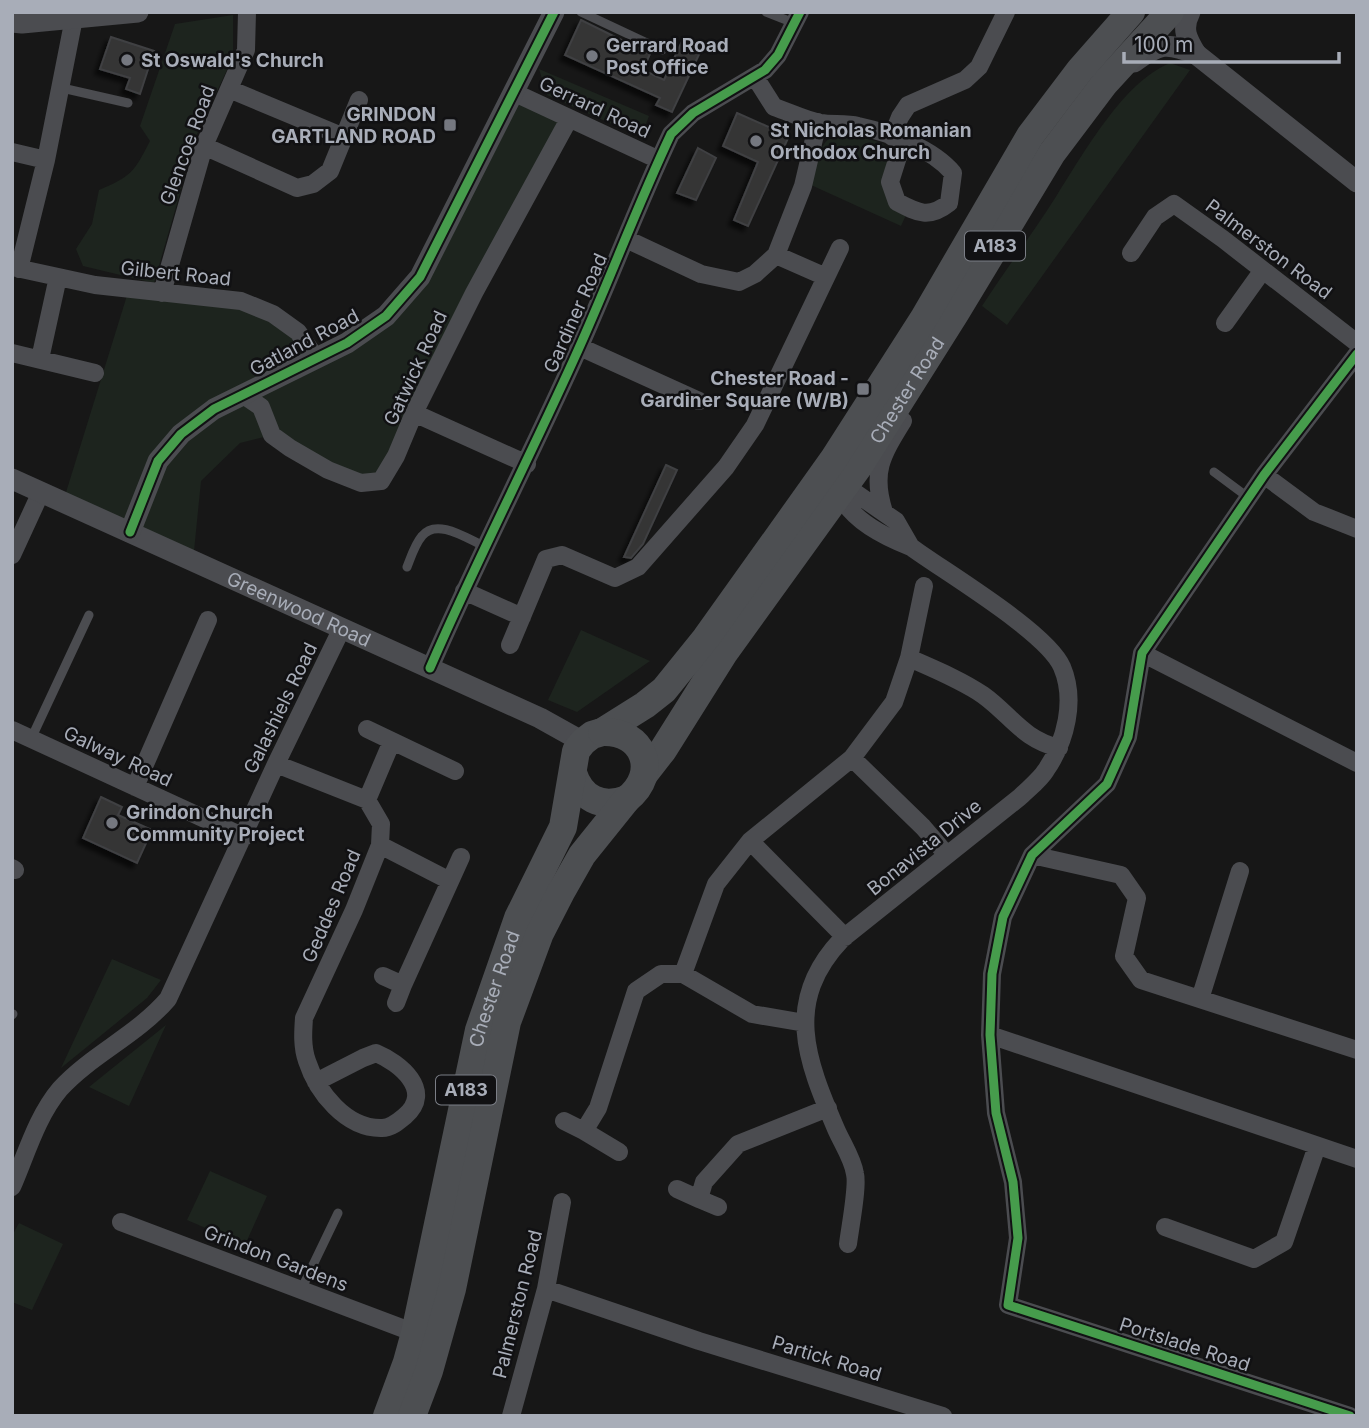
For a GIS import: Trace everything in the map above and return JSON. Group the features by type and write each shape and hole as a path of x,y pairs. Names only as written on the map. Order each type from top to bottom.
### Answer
{"main road":[{"name":"Chester Road","path":"412,1416 429,1371 452,1289 507,1022 540,933 582,855 641,783 829,487 1030,136 1080,70 1131,12"},
{"name":"Chester Road","path":"387,1416 415,1333 479,1030 518,918 563,827 573,762 593,737 664,690 829,487 956,312 1052,153 1104,84 1170,12"},
{"path":"593,737 614,731 625,735 635,742 645,760 645,773"},
{"path":"573,773 576,784 593,800 615,804 627,799"}],"street":[{"path":"12,22 138,12"},
{"name":"Glencoe Road","path":"162,293 204,146 246,50 247,12"},
{"name":"Gatland Road","path":"130,532 158,461 181,434 214,409 347,343 386,316 420,277 554,12"},
{"path":"755,77 774,107 818,122 857,125 897,139 900,117 908,105 965,80 979,67 1006,12"},
{"path":"1189,12 1184,25 1185,36 1196,54"},
{"path":"16,268 46,160 74,18"},
{"name":"Gardiner Road","path":"430,668 580,347 671,134 693,113 765,70 778,55 797,18"},
{"path":"1104,84 1152,49 1165,44 1196,54 1357,182"},
{"path":"229,89 344,137"},
{"name":"Gerrard Road","path":"513,92 659,160"},
{"path":"204,146 296,188 313,184 330,171 359,100"},
{"name":"Gatwick Road","path":"242,394 261,407 272,435 290,449 328,470 360,483 381,481 396,456 414,413 474,293 569,119"},
{"path":"626,239 701,274 739,282 755,274 776,254 803,186 818,122"},
{"path":"12,152 46,160"},
{"name":"Palmerston Road","path":"1131,253 1154,217 1174,204 1357,343"},
{"path":"510,645 546,559 562,555 615,578 638,567 726,467 755,425 839,248"},
{"path":"776,254 826,277"},
{"name":"Gilbert Road","path":"16,268 95,285 241,302 273,314 298,332 316,358"},
{"path":"1225,324 1263,270"},
{"path":"40,359 58,277"},
{"path":"884,512 877,479 881,462 894,436 941,362 956,312"},
{"path":"580,347 699,401"},
{"path":"12,353 95,373"},
{"path":"1357,354 1264,475 1142,653 1128,737 1107,783 1032,855 1003,917 992,974 990,1035 1357,1159"},
{"path":"414,413 527,464"},
{"path":"1264,475 1314,512 1357,529"},
{"name":"Greenwood Road","path":"12,479 540,718 593,737"},
{"name":"Bonavista Drive","path":"829,487 855,492 897,521 911,547"},
{"name":"Bonavista Drive","path":"829,487 845,507 889,538 911,547 1041,639 1062,667 1070,705 1059,747 1045,772 1020,797 845,937 828,954 812,983 805,1035 811,1063 856,1174 848,1244"},
{"path":"12,555 41,492"},
{"path":"683,974 716,884 750,841 852,758 894,702 909,658 923,586"},
{"path":"464,591 522,617"},
{"path":"135,788 208,620"},
{"name":"Galashiels Road","path":"12,1187 42,1117 59,1091 79,1071 151,1018 168,999 342,628"},
{"path":"1142,653 1357,763"},
{"path":"909,658 984,696 1008,719 1040,743 1059,747"},
{"path":"367,729 455,771"},
{"name":"Galway Road","path":"12,730 244,836"},
{"path":"276,764 366,800 392,741"},
{"path":"852,758 923,827 947,855"},
{"name":"Geddes Road","path":"316,1083 376,1053 388,1058 408,1073 414,1084 416,1101 409,1113 398,1122 385,1128 370,1127 352,1120 324,1096 316,1083 306,1059 304,1018 354,910 380,845 381,824 366,800"},
{"path":"750,841 845,937"},
{"path":"380,845 450,881"},
{"path":"1032,855 1121,875 1137,898 1124,956 1141,980 1357,1050"},
{"path":"396,1003 461,857"},
{"path":"1200,999 1240,871"},
{"path":"584,1131 598,1108 635,990 661,974 683,974 752,1014 806,1023"},
{"path":"383,976 403,985"},
{"name":"Portslade Road","path":"990,1035 996,1113 1013,1182 1017,1227 1008,1305 1350,1416"},
{"path":"699,1199 704,1182 738,1144 828,1108"},
{"path":"564,1121 619,1152"},
{"path":"1165,1227 1254,1259 1284,1242 1317,1146"},
{"path":"677,1189 718,1208"},
{"name":"Palmerston Road","path":"510,1416 546,1289 562,1202"},
{"name":"Grindon Gardens","path":"121,1222 415,1333"},
{"name":"Partick Road","path":"546,1289 699,1341 943,1416"}],"lane":[{"path":"582,12 663,50"},
{"path":"766,12 797,18"},
{"path":"62,88 128,103"},
{"path":"1214,472 1249,498"},
{"path":"407,567 423,534 433,529 443,528 485,547"},
{"path":"31,739 89,615"},
{"path":"301,1290 338,1213"}],"shaded area":[{"path":"233,15 233,57 197,134 154,283 83,266 76,249 92,224 99,190 131,172 150,141 140,126 175,24"},
{"path":"1170,63 1190,70 1007,325 982,306 1106,120 1136,86"},
{"path":"539,69 649,116 641,137 547,95"},
{"path":"513,92 569,119 381,481 361,483 272,435 240,443 201,481 193,561 63,502 129,289 273,314 316,357 386,316"},
{"path":"841,131 882,143 887,148 906,215 901,226 811,185 823,146"},
{"path":"581,630 650,661 577,712 548,700"},
{"path":"112,959 161,980 147,998 61,1068"},
{"path":"166,1025 129,1106 89,1087"},
{"path":"210,1171 267,1196 245,1245 187,1220"},
{"path":"19,1223 63,1244 32,1310 12,1302 12,1236"}],"building":[{"path":"581,20 650,54 643,70 664,80 684,37 703,46 672,112 656,105 660,98 565,55"},
{"name":"St Oswald's Church","path":"111,37 154,51 140,94 126,89 130,78 100,69"},
{"name":"St Nicholas Romanian Orthodox Church","path":"737,113 789,136 748,226 734,220 758,162 723,146"},
{"path":"698,148 716,158 696,200 677,193"},
{"path":"666,465 677,470 643,544 631,558 624,557"},
{"name":"Grindon Church Community Project","path":"101,797 122,807 118,815 152,830 137,863 83,838"}],"cycle path":[{"path":"130,532 158,461 181,434 214,409 347,343 386,316 420,277 554,12"},
{"path":"430,668 574,359 671,134 693,113 765,70 778,55 800,12"},
{"path":"1350,1416 1008,1305 1018,1238 1013,1182 996,1113 990,1035 992,974 1003,917 1032,855 1107,784 1128,737 1142,653 1264,475 1357,354"}],"place":[{"name":"Gerrard Road Post Office","path":"592,56"},
{"name":"St Oswald's Church","path":"127,60"},
{"name":"GRINDON GARTLAND ROAD","path":"450,125"},
{"name":"St Nicholas Romanian Orthodox Church","path":"756,141"},
{"name":"Chester Road - Gardiner Square (W/B)","path":"863,389"},
{"name":"Grindon Church Community Project","path":"112,823"}]}
